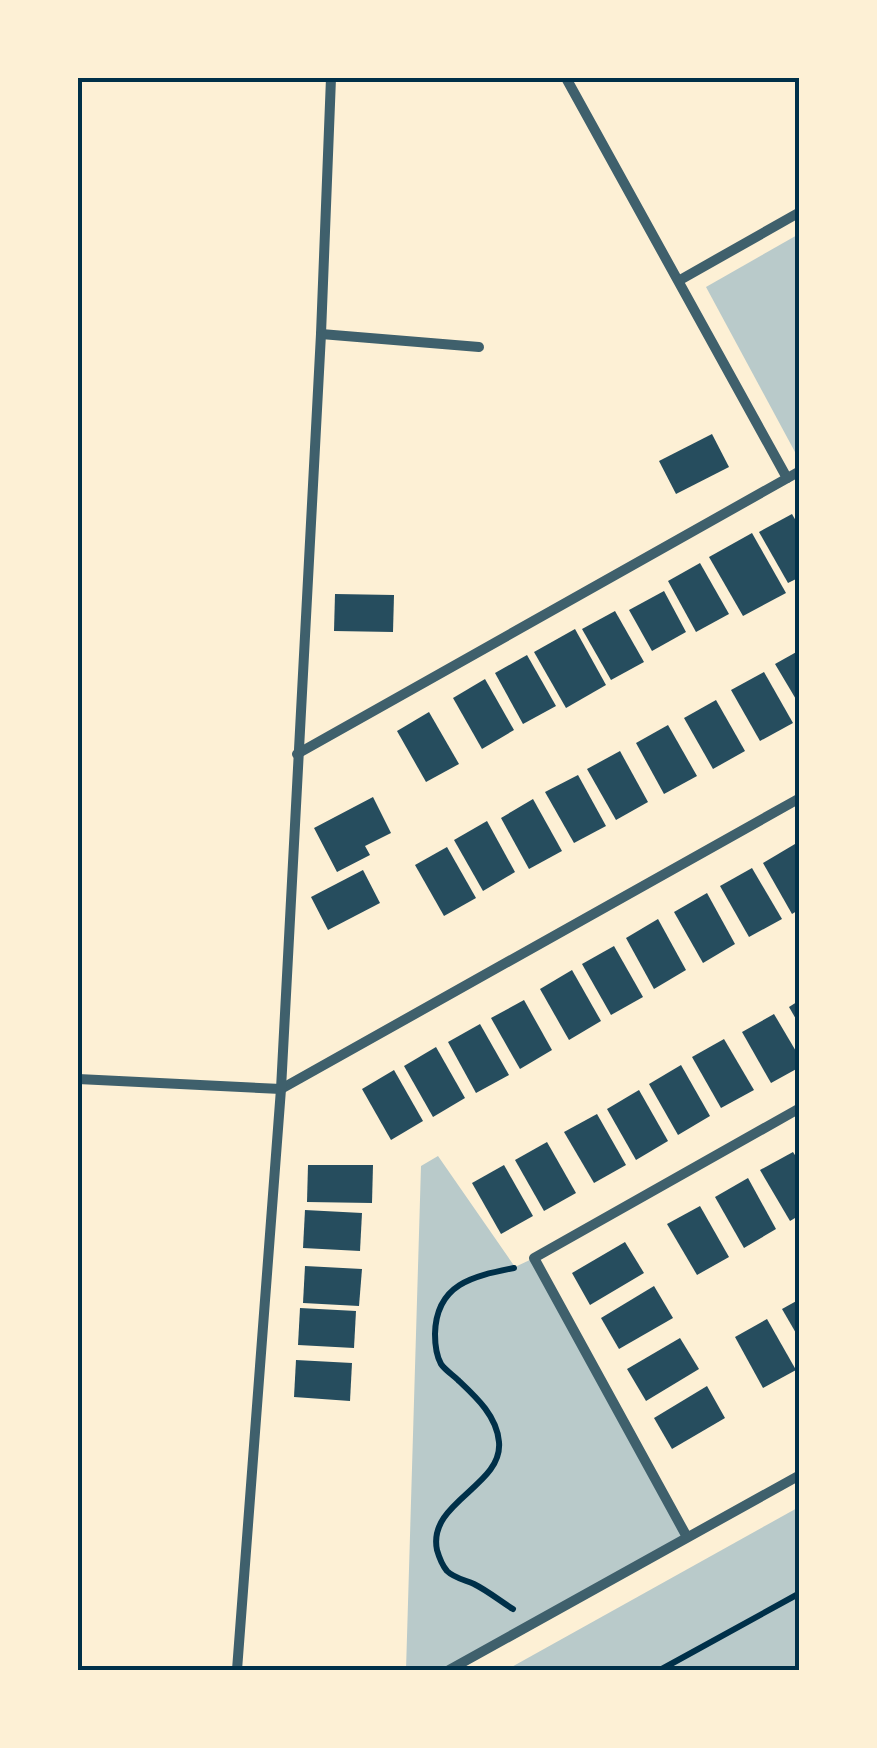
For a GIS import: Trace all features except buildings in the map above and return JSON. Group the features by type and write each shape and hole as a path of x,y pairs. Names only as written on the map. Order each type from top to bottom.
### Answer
{"street":[{"path":"237,1670 280,1089 331,78"},
{"path":"566,78 788,478"},
{"path":"680,280 800,212"},
{"path":"320,334 479,348"},
{"path":"297,754 800,471"},
{"path":"78,1080 280,1089 800,798"},
{"path":"687,1537 534,1258 800,1108"},
{"path":"449,1670 800,1474"}],"path":[{"path":"534,1623 476,1585 454,1576 439,1558 436,1544 442,1519 488,1470 500,1445 488,1411 441,1364 435,1346 435,1326 450,1291 468,1278 516,1268 544,1276"},
{"path":"660,1670 800,1593"}],"shaded area":[{"path":"799,234 800,449 795,452 706,287"},
{"path":"438,1156 515,1267 534,1258 687,1537 449,1670 406,1670 421,1166"},
{"path":"799,1507 799,1670 506,1670"}]}
